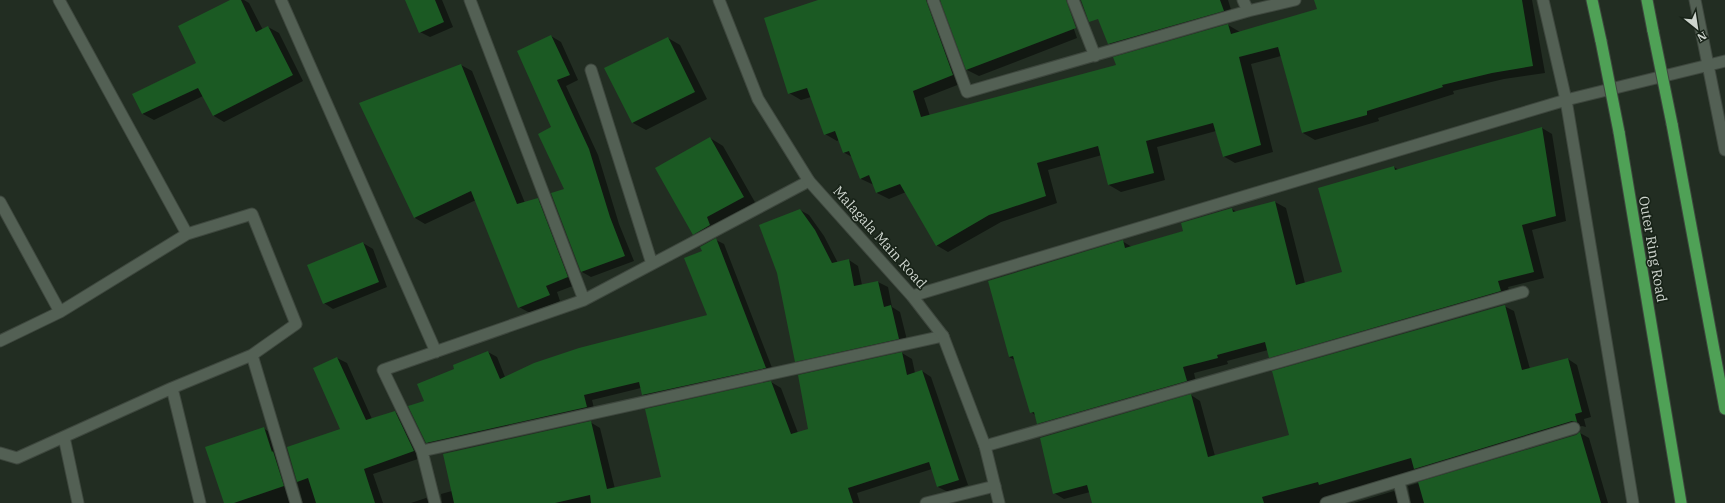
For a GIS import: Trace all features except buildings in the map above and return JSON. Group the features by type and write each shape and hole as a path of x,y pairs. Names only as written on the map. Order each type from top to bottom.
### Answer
{"highway":[{"name":"Outer Ring Road","path":"1592,0 1619,132 1681,503"},
{"path":"1647,0 1672,124 1725,409"}],"street":[{"path":"59,0 187,234"},
{"path":"281,0 436,352"},
{"path":"470,0 584,300"},
{"name":"Malagala Main Road","path":"719,0 758,99 809,181 912,296 943,336 985,446 999,503"},
{"path":"933,0 967,92 1295,0"},
{"path":"1073,0 1095,56"},
{"path":"1244,0 1248,12"},
{"path":"1544,0 1566,100 1632,503"},
{"path":"1695,0 1725,150"},
{"path":"912,296 1566,100 1707,64 1725,61"},
{"path":"591,70 652,264"},
{"path":"435,503 422,451 383,370 584,300 809,181"},
{"path":"0,202 60,312"},
{"path":"0,341 60,312 187,234 252,214 296,324 252,355 172,388 17,458 0,454"},
{"path":"985,446 1523,292"},
{"path":"422,451 943,336"},
{"path":"252,355 296,503"},
{"path":"172,388 200,503"},
{"path":"1326,503 1574,428"},
{"path":"64,437 78,503"},
{"path":"1398,482 1404,503"},
{"path":"926,503 995,486"}]}
